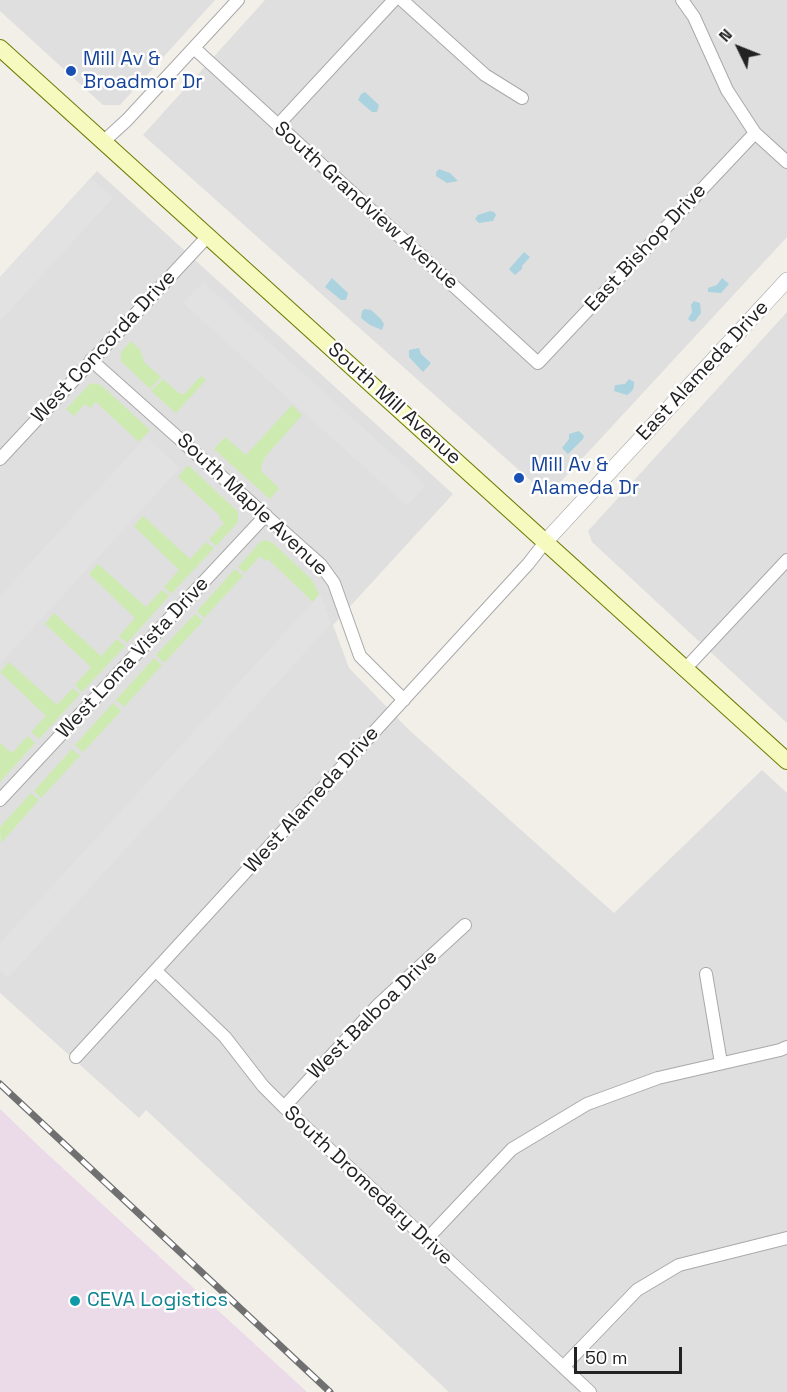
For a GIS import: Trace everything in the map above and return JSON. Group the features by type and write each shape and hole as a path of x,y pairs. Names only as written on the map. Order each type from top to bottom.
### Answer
{"main road":[{"name":"South Mill Avenue","path":"0,48 787,761"}],"street":[{"path":"104,141 127,120 238,0"},
{"path":"278,125 394,0"},
{"path":"402,0 485,75 522,98"},
{"path":"682,0 694,17 727,90 755,133 787,162"},
{"name":"South Grandview Avenue","path":"194,48 538,363"},
{"name":"East Bishop Drive","path":"538,363 755,133"},
{"name":"West Concorda Drive","path":"0,459 208,236"},
{"name":"East Alameda Drive","path":"546,541 787,279"},
{"name":"South Maple Avenue","path":"91,360 321,565 334,583 360,656 404,700"},
{"name":"West Loma Vista Drive","path":"0,800 266,515"},
{"name":"West Alameda Drive","path":"76,1057 528,564 546,541"},
{"path":"686,669 787,560"},
{"name":"West Balboa Drive","path":"284,1107 378,1005 465,925"},
{"name":"South Dromedary Drive","path":"156,971 225,1037 263,1086 284,1107 590,1392"},
{"path":"706,974 721,1063"},
{"path":"426,1240 512,1149 587,1104 658,1078 787,1047"},
{"path":"563,1367 637,1290 679,1265 787,1238"}],"shaded area":[{"path":"0,0 215,0 120,105 103,105 0,11"},
{"path":"265,0 787,0 787,237 555,488 539,488 143,135"},
{"path":"97,171 453,494 333,625 349,668 408,729 614,913 762,770 787,793 787,1392 449,1392 146,1110 139,1118 0,993 0,277"},
{"path":"91,178 113,198 0,321 0,277"},
{"path":"203,282 426,485 407,506 183,303"},
{"path":"787,312 787,723 592,542 588,531"},
{"path":"146,437 180,468 0,664 0,596"},
{"path":"320,594 331,624 8,978 0,970 0,943"},
{"name":"CEVA Logistics","path":"0,1109 43,1150 307,1392 0,1392"}],"green space":[{"path":"131,341 140,350 144,362 161,377 150,389 121,361 121,352"},
{"path":"201,376 206,380 176,413 151,391 163,379 180,394 184,394"},
{"path":"91,383 101,385 150,430 139,442 96,402 90,408 85,404 74,416 66,409"},
{"path":"292,405 302,415 265,457 261,468 262,472 279,488 270,499 214,449 225,437 246,455"},
{"path":"188,465 238,512 238,522 216,546 209,539 224,523 219,518 220,516 178,477"},
{"path":"143,516 190,559 206,542 214,548 171,594 164,587 179,570 134,526"},
{"path":"266,540 273,543 312,580 319,594 313,602 268,559 265,561 260,556 245,573 238,567 260,542"},
{"path":"98,564 146,607 162,590 169,596 127,643 119,636 135,618 89,574"},
{"path":"235,569 243,576 204,618 197,611"},
{"path":"54,613 101,656 117,639 125,646 82,692 75,685 91,667 45,624"},
{"path":"195,614 203,621 164,663 156,655"},
{"path":"154,658 162,665 124,707 116,700"},
{"path":"9,662 57,705 73,688 80,694 39,739 31,732 46,716 0,672"},
{"path":"113,703 121,711 83,752 75,745"},
{"path":"28,736 35,743 0,782 0,743 12,753"},
{"path":"72,749 80,756 41,798 34,791"},
{"path":"31,793 39,800 1,843 0,827"}],"water":[{"path":"365,92 379,105 377,112 372,112 358,100"},
{"path":"439,169 450,173 458,181 447,183 436,176"},
{"path":"490,211 496,215 493,221 479,223 475,219 478,215"},
{"path":"524,252 530,257 515,275 509,269"},
{"path":"332,278 348,293 346,300 341,300 325,287"},
{"path":"722,278 729,284 721,293 708,292 708,288 717,285"},
{"path":"694,301 700,303 701,313 692,322 688,319"},
{"path":"371,310 381,319 384,324 382,330 361,318 362,311"},
{"path":"419,348 421,354 431,363 423,372 409,357 409,350"},
{"path":"629,379 634,382 634,387 627,395 614,391 615,385 625,384"},
{"path":"579,431 584,436 583,439 568,454 562,448 569,439 569,434"}],"railway":[{"path":"0,1084 330,1392"}],"place":[{"name":"Mill Av & Broadmor Dr","path":"71,71"},
{"name":"Mill Av & Alameda Dr","path":"519,478"},
{"name":"CEVA Logistics","path":"75,1301"}]}
